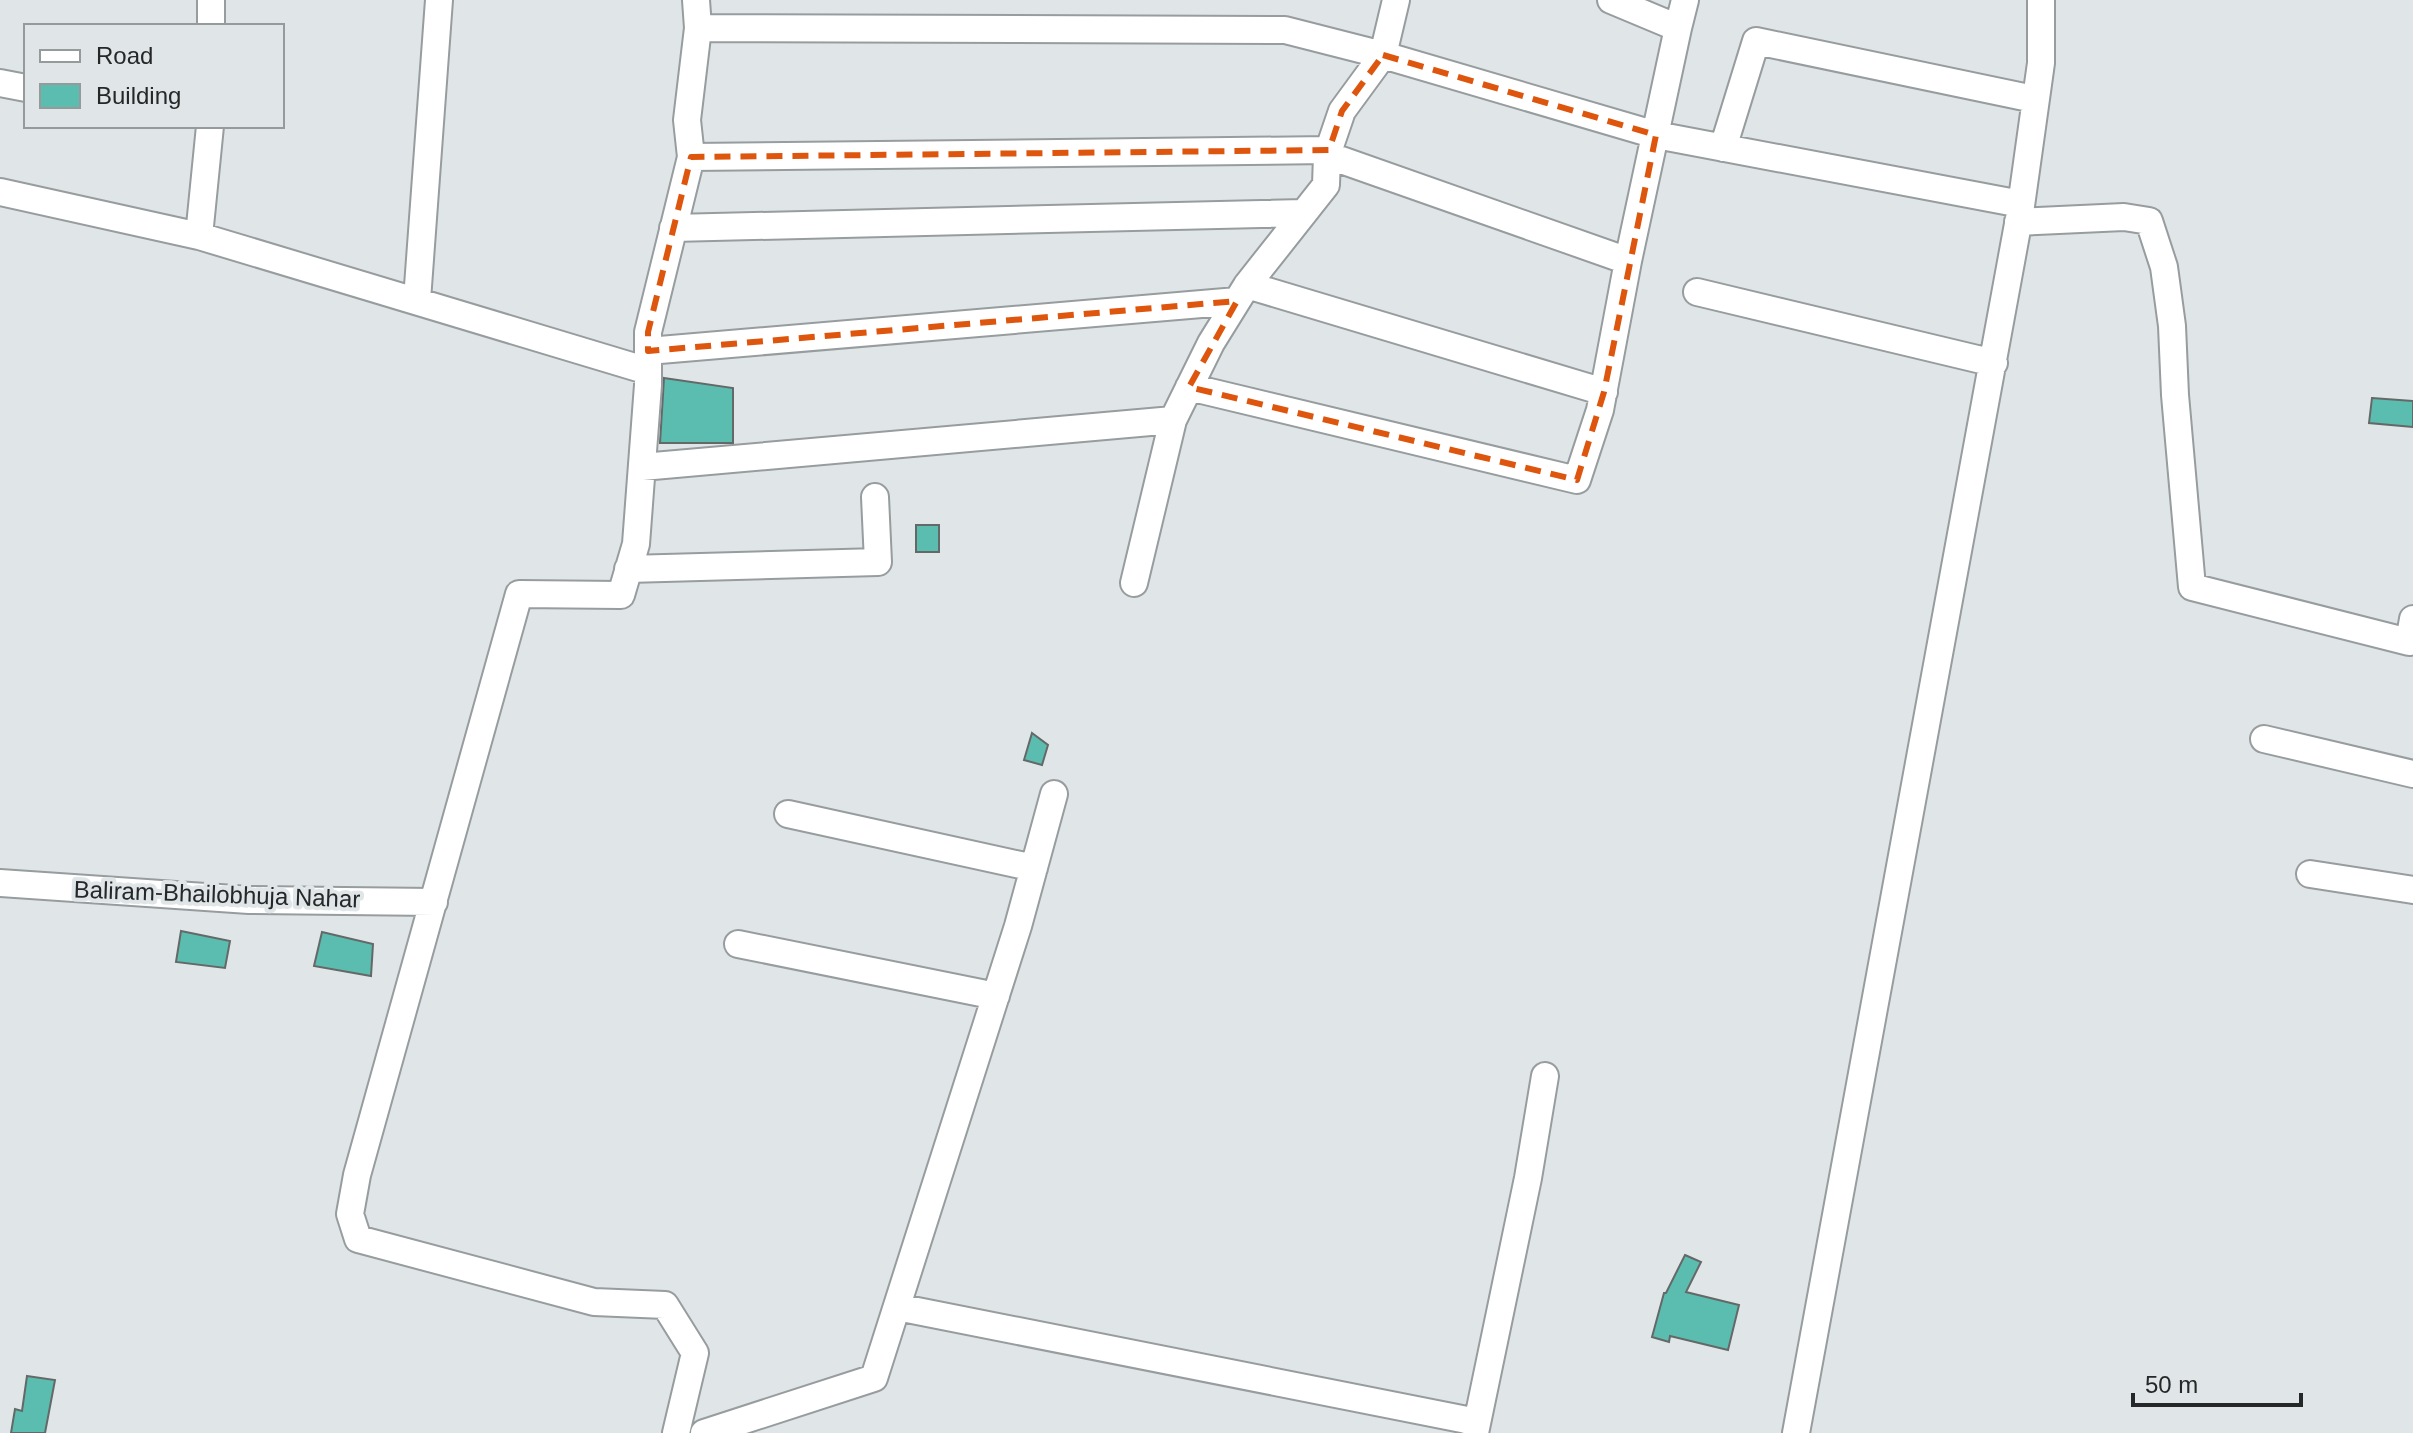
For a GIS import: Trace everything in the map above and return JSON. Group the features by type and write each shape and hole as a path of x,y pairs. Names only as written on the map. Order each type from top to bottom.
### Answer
{"street":[{"path":"211,0 211,24"},
{"path":"417,300 439,0"},
{"path":"676,1433 695,1353 665,1305 594,1302 358,1239 350,1214 357,1175 519,594 621,595 636,544 648,332 691,157 687,120 698,28 696,0"},
{"path":"1134,583 1173,420 1242,293 1326,185 1328,153 1342,111 1383,55 1396,0"},
{"path":"1611,0 1678,28"},
{"path":"1189,387 1577,480 1604,392 1628,261 1685,0"},
{"path":"1796,1433 2020,213 2041,63 2041,0"},
{"path":"698,28 1285,30 1383,55 1656,135 2020,213 2124,217 2149,221 2164,267 2172,326 2192,587 2412,634"},
{"path":"1723,148 1756,41 2034,99"},
{"path":"0,83 24,88"},
{"path":"199,236 210,128"},
{"path":"691,157 1328,153 1628,261"},
{"path":"0,192 199,236 417,300 648,361 1242,293 1604,392"},
{"path":"673,228 1304,213"},
{"path":"1697,292 1994,363"},
{"path":"642,467 1173,420"},
{"path":"628,569 878,562 875,497"},
{"path":"2264,739 2413,774"},
{"path":"704,1433 874,1378 996,996 1054,794"},
{"path":"788,814 1034,868"},
{"path":"2310,874 2413,890"},
{"name":"Baliram-Bhailobhuja Nahar","path":"0,883 249,900 434,902"},
{"path":"738,944 996,996"},
{"path":"897,1307 1476,1428 1528,1178 1545,1076"}],"highlighted area":[{"path":"1383,55 1656,135 1604,392 1577,480 1189,387 1237,301 648,351 648,332 691,157 1329,150 1342,111"}],"building":[{"path":"664,378 733,388 733,443 660,443"},
{"path":"2372,398 2413,401 2413,427 2369,423"},
{"path":"916,525 939,525 939,552 916,552"},
{"path":"1032,733 1048,745 1042,765 1024,760"},
{"path":"181,931 230,941 225,968 176,962"},
{"path":"322,932 373,944 371,976 314,966"},
{"path":"1685,1255 1701,1262 1686,1292 1739,1305 1728,1350 1670,1336 1669,1342 1652,1337 1664,1293"},
{"path":"27,1376 55,1380 45,1433 11,1433 15,1409 22,1411"}]}
